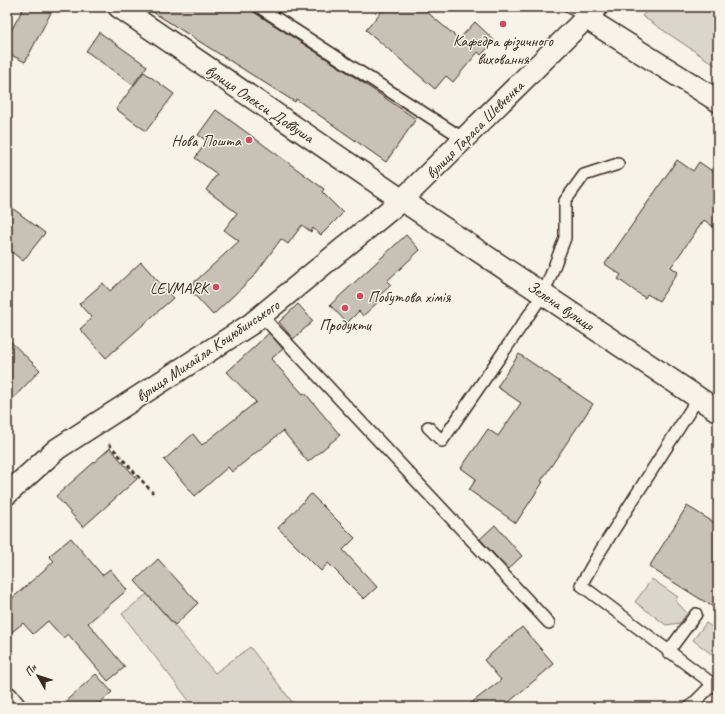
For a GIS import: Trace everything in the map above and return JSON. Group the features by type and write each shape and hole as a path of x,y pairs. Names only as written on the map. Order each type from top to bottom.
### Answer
{"street":[{"name":"вулиця Олекси Довбуша","path":"119,7 402,200"},
{"name":"вулиця Тараса Шевченка","path":"402,200 464,139 584,11"},
{"path":"584,11 718,101"},
{"name":"Зелена вулиця","path":"402,200 544,293 718,411"},
{"name":"вулиця Михайла Коцюбинського","path":"7,494 57,449 261,315 402,200"},
{"path":"7,697 15,707"}],"lane":[{"path":"259,7 464,139"},
{"path":"428,427 442,441 544,293 565,238 565,201 584,175 618,164"},
{"path":"261,315 549,623"},
{"path":"690,707 715,686 581,585 601,550 698,398"},
{"path":"668,652 696,614"}],"path":[{"path":"93,426 153,493"}],"shaded area":[{"path":"650,7 718,7 718,67 642,16"},
{"path":"652,579 678,597 675,600 687,613 680,623 666,625 635,602"},
{"path":"147,594 215,673 250,647 296,707 194,707 122,614"},
{"path":"706,623 718,631 718,659 693,640"}],"building":[{"path":"24,7 54,7 25,62 7,53 7,38"},
{"path":"145,7 246,7 347,72 416,119 386,162 296,99 295,102"},
{"path":"385,7 421,7 459,39 475,22 495,41 481,55 478,52 453,82 446,76 435,89 366,30"},
{"path":"99,32 147,66 133,85 86,51"},
{"path":"144,72 174,94 146,131 116,109"},
{"path":"216,110 324,189 322,192 343,213 321,235 313,228 311,232 302,225 288,244 281,239 254,276 213,315 188,288 239,241 224,230 237,213 206,190 217,174 195,158 207,141 198,135"},
{"path":"677,160 693,171 699,162 718,175 718,230 704,220 671,267 678,272 659,301 647,294 645,298 618,279 621,275 605,264"},
{"path":"7,204 45,233 23,261 7,248"},
{"path":"406,235 420,250 387,281 391,285 377,298 379,301 363,316 359,311 347,323 330,305"},
{"path":"141,262 173,298 106,358 80,329 92,318 79,304 103,283 110,291"},
{"path":"298,304 313,321 293,339 279,322"},
{"path":"269,333 283,349 271,359 303,394 305,393 340,435 308,462 283,431 232,472 228,467 195,496 164,460 193,434 202,445 256,402 227,372"},
{"path":"7,338 40,370 7,405"},
{"path":"519,354 593,404 541,481 543,482 516,523 469,490 476,479 461,468 488,429 498,436 521,403 497,387"},
{"path":"110,448 137,479 83,527 56,496"},
{"path":"311,494 355,538 343,550 377,587 364,599 328,563 321,571 278,528"},
{"path":"687,506 718,525 718,610 649,567"},
{"path":"495,525 522,556 508,569 480,539"},
{"path":"71,538 102,575 110,569 127,590 88,623 125,667 108,681 68,634 63,638 48,621 33,634 23,623 7,636 7,603 54,561 49,556"},
{"path":"158,559 198,603 175,625 135,581"},
{"path":"522,627 554,664 503,707 466,707 501,680 484,660"},
{"path":"96,674 112,692 95,707 59,707"}],"place":[{"name":"Кафедра фізичного виховання","path":"503,24"},
{"name":"Нова Пошта","path":"249,140"},
{"name":"LEVMARK","path":"216,287"},
{"name":"Побутова хімія","path":"360,296"},
{"name":"Продукти","path":"345,308"}]}
